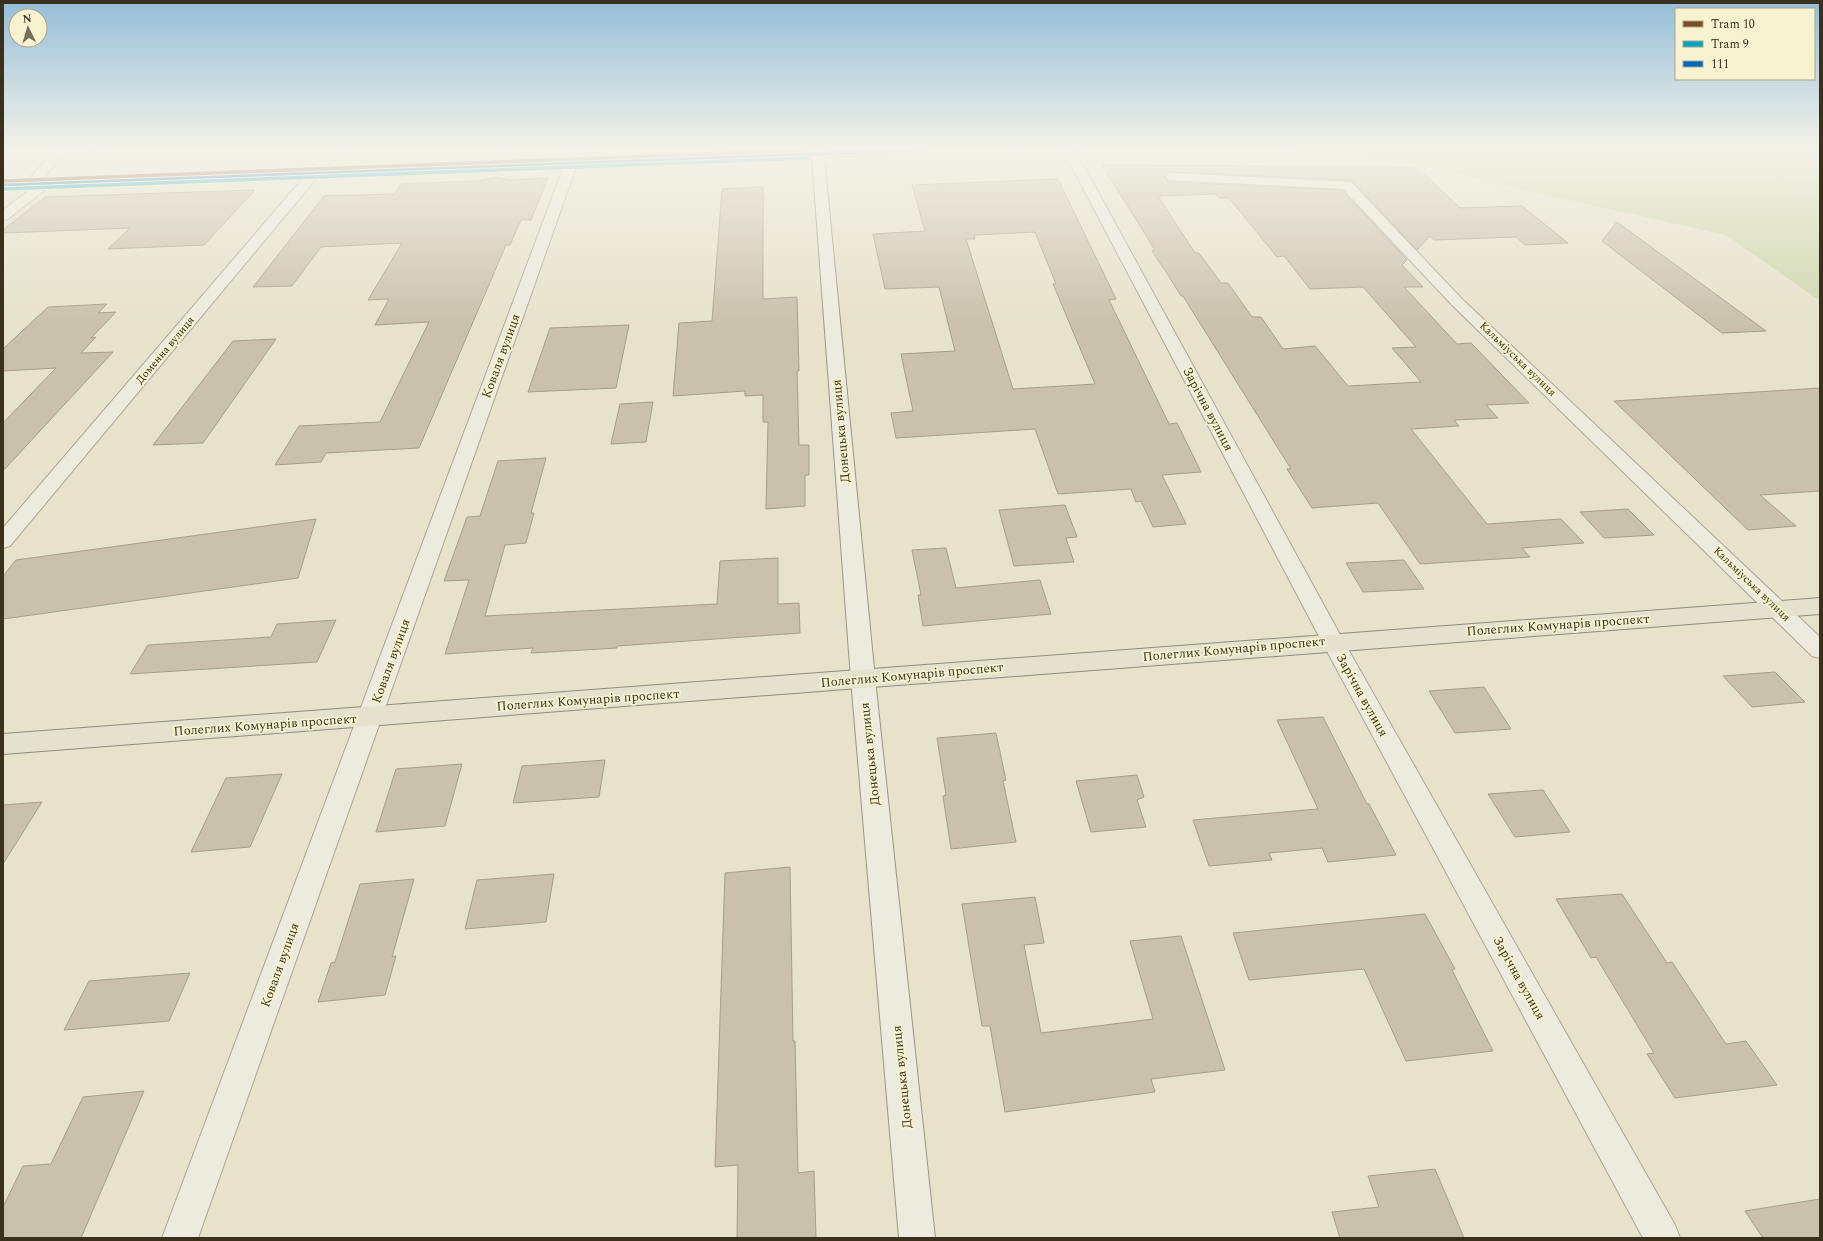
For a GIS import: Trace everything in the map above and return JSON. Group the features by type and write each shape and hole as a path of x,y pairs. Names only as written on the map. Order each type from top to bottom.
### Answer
{"main road":[{"name":"Полеглих Комунарів проспект","path":"3,744 1820,606"}],"street":[{"path":"3,216 12,208"},
{"name":"Доменна вулиця","path":"3,541 281,208"},
{"name":"Коваля вулиця","path":"180,1238 371,717 554,208"},
{"name":"Донецька вулиця","path":"822,208 863,679 917,1238"},
{"name":"Зарічна вулиця","path":"1100,208 1333,642 1662,1238"},
{"name":"Кальміуська вулиця","path":"1369,208 1458,302 1820,650"}],"green space":[{"path":"1604,208 1820,208 1820,301 1726,235"}],"building":[{"path":"31,208 238,208 204,245 108,249 130,228 3,233 3,230"},
{"path":"315,208 536,208 531,220 521,220 510,245 506,245 419,448 326,453 321,462 275,465 299,426 380,422 429,322 375,325 389,299 368,300 402,243 321,247 292,286 253,287"},
{"path":"721,208 763,208 763,299 797,297 799,445 809,445 809,475 805,475 805,506 766,509 768,422 763,422 763,395 745,396 745,391 673,396 679,323 712,321"},
{"path":"918,208 1072,208 1116,299 1109,300 1169,424 1177,423 1201,472 1162,475 1186,524 1153,527 1141,501 1136,502 1131,489 1058,494 1035,429 896,438 891,413 913,411 901,354 955,351 939,287 885,289 873,234 925,231","holes":["1035,232 1056,284 1053,284 1095,384 1013,389 966,239 975,239 974,235"]},
{"path":"1129,208 1166,208 1195,253 1199,253 1221,283 1228,283 1252,317 1261,317 1283,349 1315,346 1348,386 1421,382 1392,348 1416,347 1363,287 1310,289 1284,256 1277,257 1237,208 1359,208 1407,260 1402,265 1423,287 1404,287 1457,344 1471,343 1529,403 1486,405 1498,418 1454,420 1459,426 1411,429 1487,524 1561,519 1584,543 1522,548 1530,557 1420,564 1378,503 1312,508 1287,469 1291,469 1183,296 1181,296 1152,251 1155,250"},
{"path":"1377,208 1524,208 1568,243 1525,245 1516,237 1434,240 1430,236 1417,250"},
{"path":"1617,222 1766,331 1722,333 1602,241"},
{"path":"107,304 98,313 116,312 91,338 96,337 81,353 113,352 3,471 3,423 56,368 3,371 3,349 48,307"},
{"path":"629,325 616,388 528,392 550,328"},
{"path":"276,339 203,443 153,445 233,341"},
{"path":"1820,388 1820,491 1760,495 1796,526 1748,530 1614,401"},
{"path":"653,402 646,442 611,444 620,404"},
{"path":"546,458 531,513 534,513 526,543 505,545 485,616 717,604 720,561 778,558 778,604 799,603 800,633 617,646 617,648 531,653 533,648 445,654 469,580 444,581 467,517 480,516 498,461"},
{"path":"1065,505 1077,537 1066,538 1074,562 1014,566 999,510"},
{"path":"1628,509 1654,535 1604,538 1580,512"},
{"path":"316,519 298,578 3,619 3,576 16,560"},
{"path":"946,548 956,588 1040,580 1051,614 923,626 918,595 921,595 912,550"},
{"path":"1404,560 1424,589 1363,592 1346,563"},
{"path":"336,620 317,662 130,674 148,645 271,637 277,624"},
{"path":"1775,672 1805,702 1752,707 1723,676"},
{"path":"1484,687 1511,729 1455,733 1429,691"},
{"path":"1323,717 1367,804 1369,804 1396,855 1328,862 1322,848 1269,853 1272,860 1209,866 1193,820 1318,809 1277,720"},
{"path":"996,733 1006,780 1003,781 1016,842 951,849 943,796 946,795 937,738"},
{"path":"605,760 599,797 513,803 522,766"},
{"path":"462,764 445,826 376,832 396,769"},
{"path":"282,774 250,847 191,852 226,778"},
{"path":"1137,775 1144,797 1137,800 1146,827 1091,832 1076,781"},
{"path":"1543,790 1570,832 1515,837 1488,794"},
{"path":"42,802 3,864 3,805"},
{"path":"790,867 793,1041 795,1041 798,1173 814,1171 816,1238 737,1238 738,1165 715,1167 725,873"},
{"path":"554,874 546,922 465,929 477,880"},
{"path":"414,879 392,957 396,956 385,995 318,1002 331,963 335,962 360,884"},
{"path":"1622,894 1667,963 1672,962 1726,1044 1746,1041 1777,1085 1675,1098 1647,1054 1654,1053 1596,957 1591,958 1556,899"},
{"path":"1035,897 1044,943 1024,945 1041,1033 1153,1019 1130,941 1181,936 1225,1070 1151,1079 1155,1092 1005,1112 990,1026 982,1026 962,904"},
{"path":"1425,914 1455,969 1452,970 1493,1051 1406,1061 1364,969 1249,980 1233,933"},
{"path":"190,973 169,1021 64,1030 89,981"},
{"path":"144,1091 81,1238 3,1238 3,1207 23,1166 51,1164 83,1097"},
{"path":"1435,1169 1464,1238 1340,1238 1332,1212 1379,1207 1368,1176"},
{"path":"1820,1199 1820,1238 1763,1238 1745,1211"}]}
